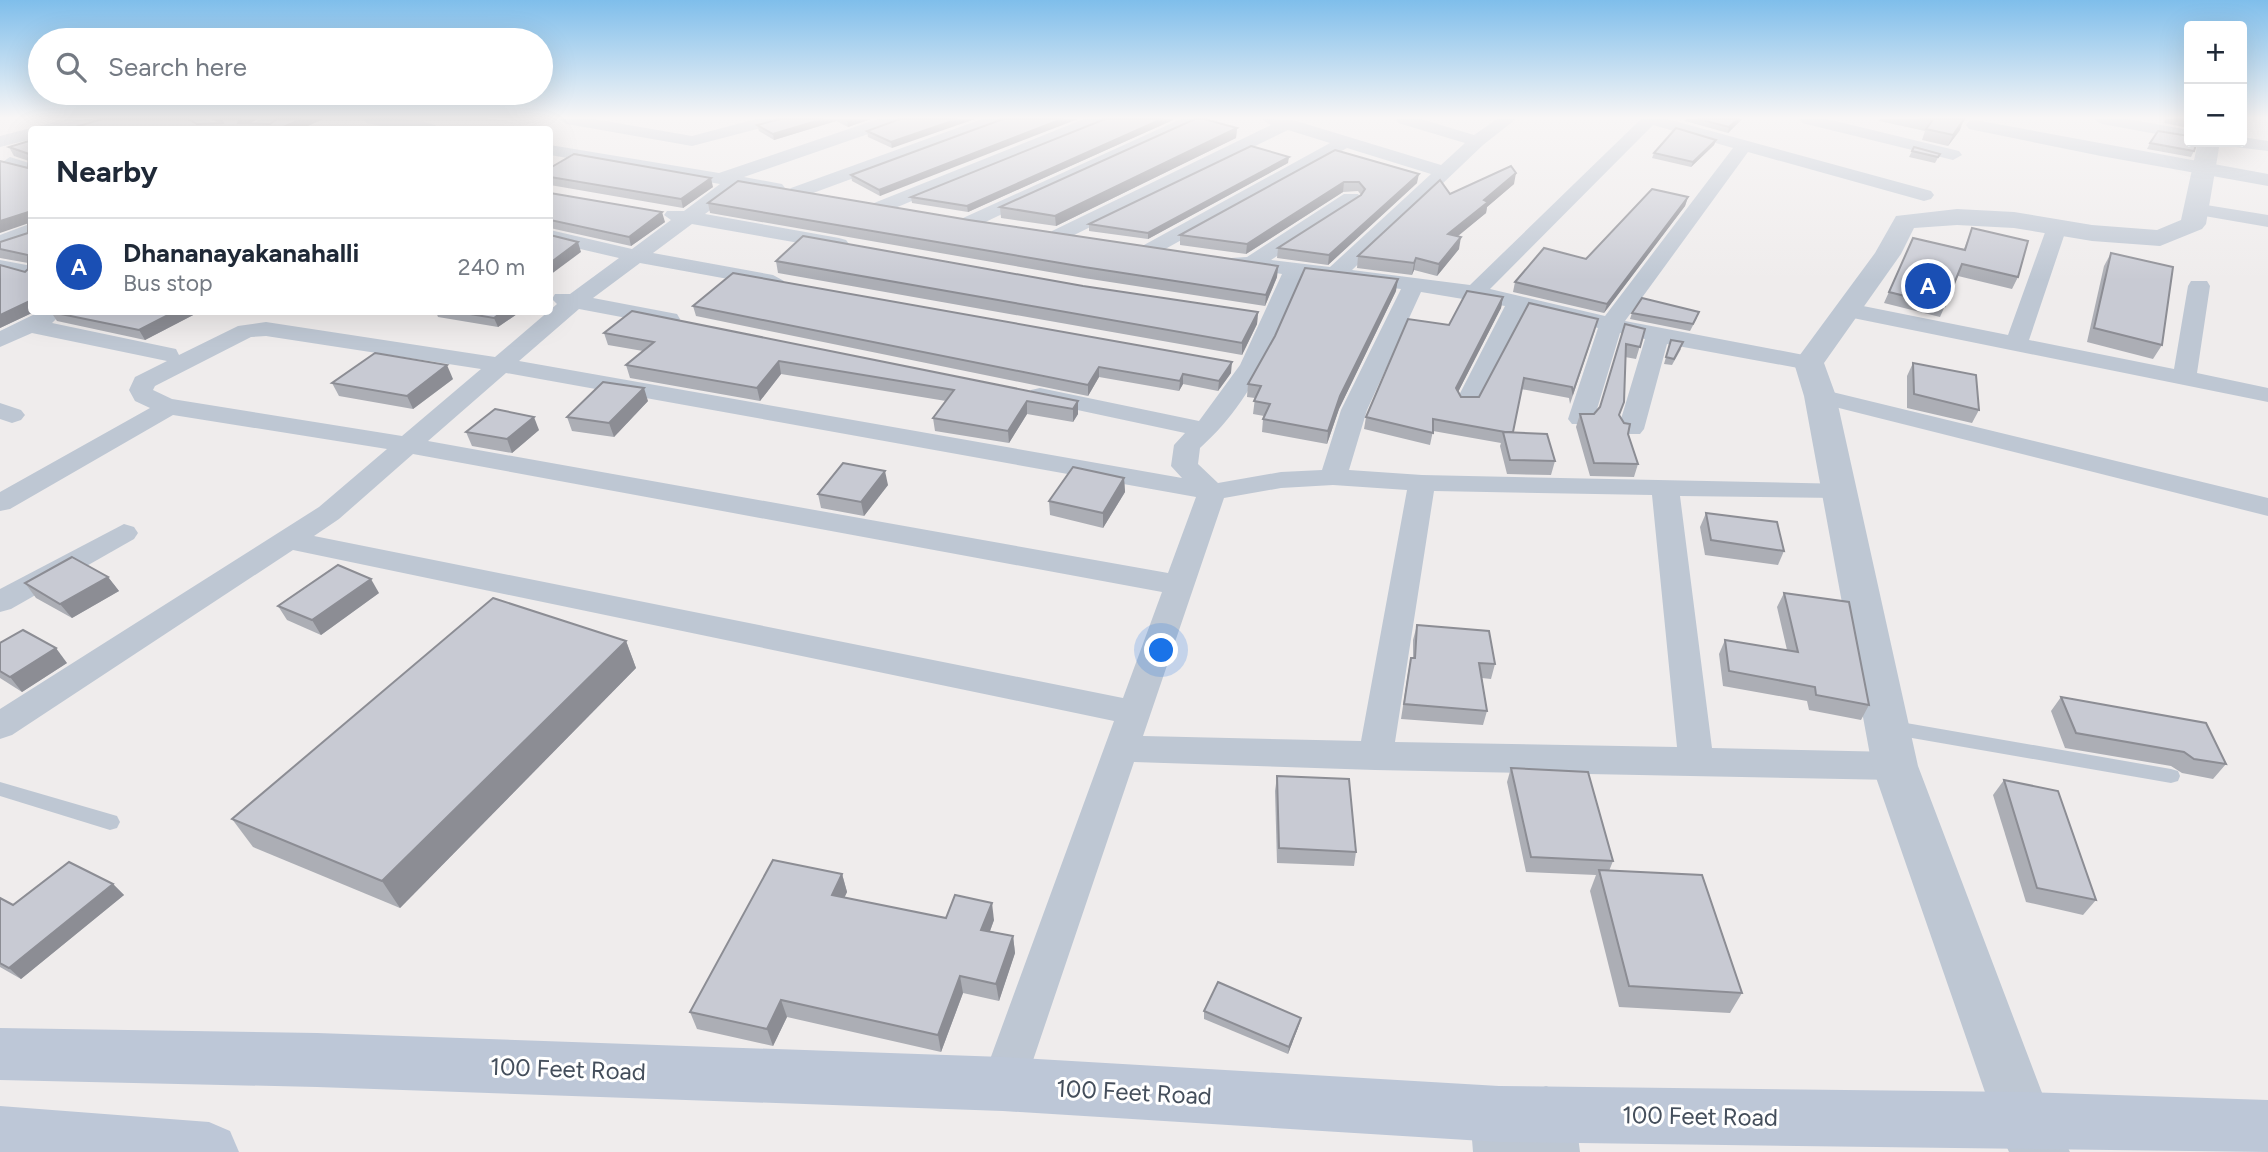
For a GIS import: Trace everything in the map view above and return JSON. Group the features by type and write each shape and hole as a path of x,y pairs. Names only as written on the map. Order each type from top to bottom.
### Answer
{"main road":[{"name":"100 Feet Road","path":"0,1054 317,1060 1003,1084 1524,1133 2032,1136 2268,1129"},
{"path":"0,1135 209,1152"}],"street":[{"path":"684,173 839,199"},
{"path":"561,298 636,256 729,180 749,173"},
{"path":"798,192 850,173"},
{"path":"919,213 874,205 958,173"},
{"path":"970,222 1077,173"},
{"path":"1059,235 1179,173"},
{"path":"1151,249 1290,173"},
{"path":"1335,274 1443,173"},
{"path":"1475,292 1595,173"},
{"path":"1581,419 1611,324 1723,173"},
{"path":"1817,173 1915,208 1956,217 2014,220 2160,238 2193,224 2202,173"},
{"path":"1940,173 1848,310 1815,380 1895,766 2032,1136"},
{"path":"2249,173 2268,180"},
{"path":"1250,264 1351,198"},
{"path":"2194,209 2268,221"},
{"path":"660,212 865,249"},
{"path":"944,217 1012,228"},
{"path":"2016,345 2057,227"},
{"path":"1036,232 1098,241"},
{"path":"553,237 636,256 800,286"},
{"path":"1125,245 1188,254"},
{"path":"1213,258 1475,292 1658,335 2268,507"},
{"path":"0,266 28,272"},
{"path":"1212,492 1184,466 1187,445 1207,430 1261,315 1294,270"},
{"path":"1333,477 1354,410 1414,284"},
{"path":"2183,378 2199,286"},
{"path":"561,298 693,324"},
{"path":"1468,401 1518,302"},
{"path":"1848,310 2268,395"},
{"path":"0,340 53,315"},
{"path":"0,726 329,513 503,365 546,315"},
{"path":"30,326 168,354"},
{"path":"1179,585 409,445 166,406 144,396 141,390 144,382 246,331 275,329 503,365 1212,492 1281,480 1333,477 1422,484 1839,490"},
{"path":"1631,429 1658,335"},
{"path":"1018,391 1207,430"},
{"path":"0,503 157,415 166,406"},
{"path":"1375,757 1422,484"},
{"path":"1665,488 1696,759"},
{"path":"1003,1084 1212,492"},
{"path":"0,602 124,533"},
{"path":"291,540 1136,713"},
{"path":"1123,749 1375,757 1696,759 1895,766"}],"lane":[{"path":"1887,726 2171,776"},
{"path":"0,789 110,822"}],"building":[{"path":"0,173 28,173 28,212 0,221"},
{"path":"553,173 681,173 711,178 681,199 553,178"},
{"path":"857,173 923,173 879,190 851,175"},
{"path":"971,173 1042,173 967,206 911,197"},
{"path":"1076,173 1144,173 1055,216 1000,207"},
{"path":"1195,173 1260,173 1148,233 1089,224"},
{"path":"1293,173 1419,174 1329,255 1278,248 1361,195 1365,189 1359,182 1344,182 1247,244 1180,235"},
{"path":"1496,173 1516,173 1484,200 1488,202 1448,234 1461,237 1439,264 1416,258 1414,263 1358,256 1440,180 1450,194"},
{"path":"738,181 969,220 1278,266 1266,295 708,203"},
{"path":"1652,189 1688,197 1607,304 1515,282 1544,248 1586,259"},
{"path":"553,194 662,212 629,237 553,221"},
{"path":"1972,228 2028,241 2018,277 1962,264 1945,306 1889,292 1913,238 1965,250"},
{"path":"28,233 28,255 0,249 0,242"},
{"path":"553,236 578,242 553,261"},
{"path":"803,236 1083,286 1258,312 1242,343 776,261"},
{"path":"2111,253 2173,267 2162,345 2094,328"},
{"path":"0,265 25,272 28,269 28,302 0,315"},
{"path":"1305,268 1398,279 1340,396 1328,431 1263,419 1270,404 1254,401 1261,386 1248,384 1275,336"},
{"path":"733,273 1232,362 1219,381 1183,374 1180,381 1099,367 1088,385 693,306"},
{"path":"1467,291 1503,297 1456,388 1461,397 1479,397 1529,303 1598,319 1573,392 1572,387 1524,378 1513,432 1433,419 1433,433 1366,417 1408,319 1449,325"},
{"path":"1642,298 1699,312 1693,324 1632,313"},
{"path":"632,311 1078,401 1073,409 1027,401 1008,431 933,418 954,390 779,361 757,388 626,365 654,342 604,333"},
{"path":"66,315 168,315 139,330"},
{"path":"476,315 498,315 494,318"},
{"path":"1625,324 1645,329 1640,347 1626,344 1624,402 1619,415 1624,423 1630,424 1628,434 1638,464 1594,463 1580,414 1594,414 1600,407"},
{"path":"1671,340 1683,342 1674,359 1666,357"},
{"path":"375,353 447,365 407,396 332,383"},
{"path":"1913,363 1976,375 1979,410 1914,394"},
{"path":"603,382 644,388 609,423 567,417"},
{"path":"495,409 534,417 507,439 466,432"},
{"path":"1503,432 1547,434 1555,461 1510,460"},
{"path":"843,463 885,471 861,502 818,494"},
{"path":"1073,467 1124,478 1103,513 1049,501"},
{"path":"1706,513 1777,522 1784,551 1711,540"},
{"path":"72,557 108,577 60,604 25,583"},
{"path":"338,565 371,579 312,620 278,606"},
{"path":"1784,593 1849,602 1869,705 1816,695 1815,687 1729,671 1725,640 1798,652"},
{"path":"493,598 626,641 382,881 232,819"},
{"path":"1417,625 1489,631 1495,664 1479,663 1487,711 1404,704 1411,658 1415,658"},
{"path":"23,630 56,648 10,677 0,671 0,643"},
{"path":"2061,697 2206,723 2226,764 2194,759 2184,752 2076,733"},
{"path":"1511,768 1588,772 1613,861 1531,857"},
{"path":"1277,776 1349,779 1356,852 1279,848"},
{"path":"2004,780 2058,791 2096,900 2037,888"},
{"path":"773,860 842,874 832,895 946,918 955,895 992,903 981,930 1013,936 996,984 960,976 938,1035 781,1000 767,1029 690,1012"},
{"path":"69,862 113,884 9,968 0,963 0,898 13,905"},
{"path":"1599,870 1702,875 1742,993 1629,986"},
{"path":"1218,982 1301,1018 1289,1047 1204,1011"}],"place":[{"name":"Dhananayakanahalli","path":"1928,286"}]}
